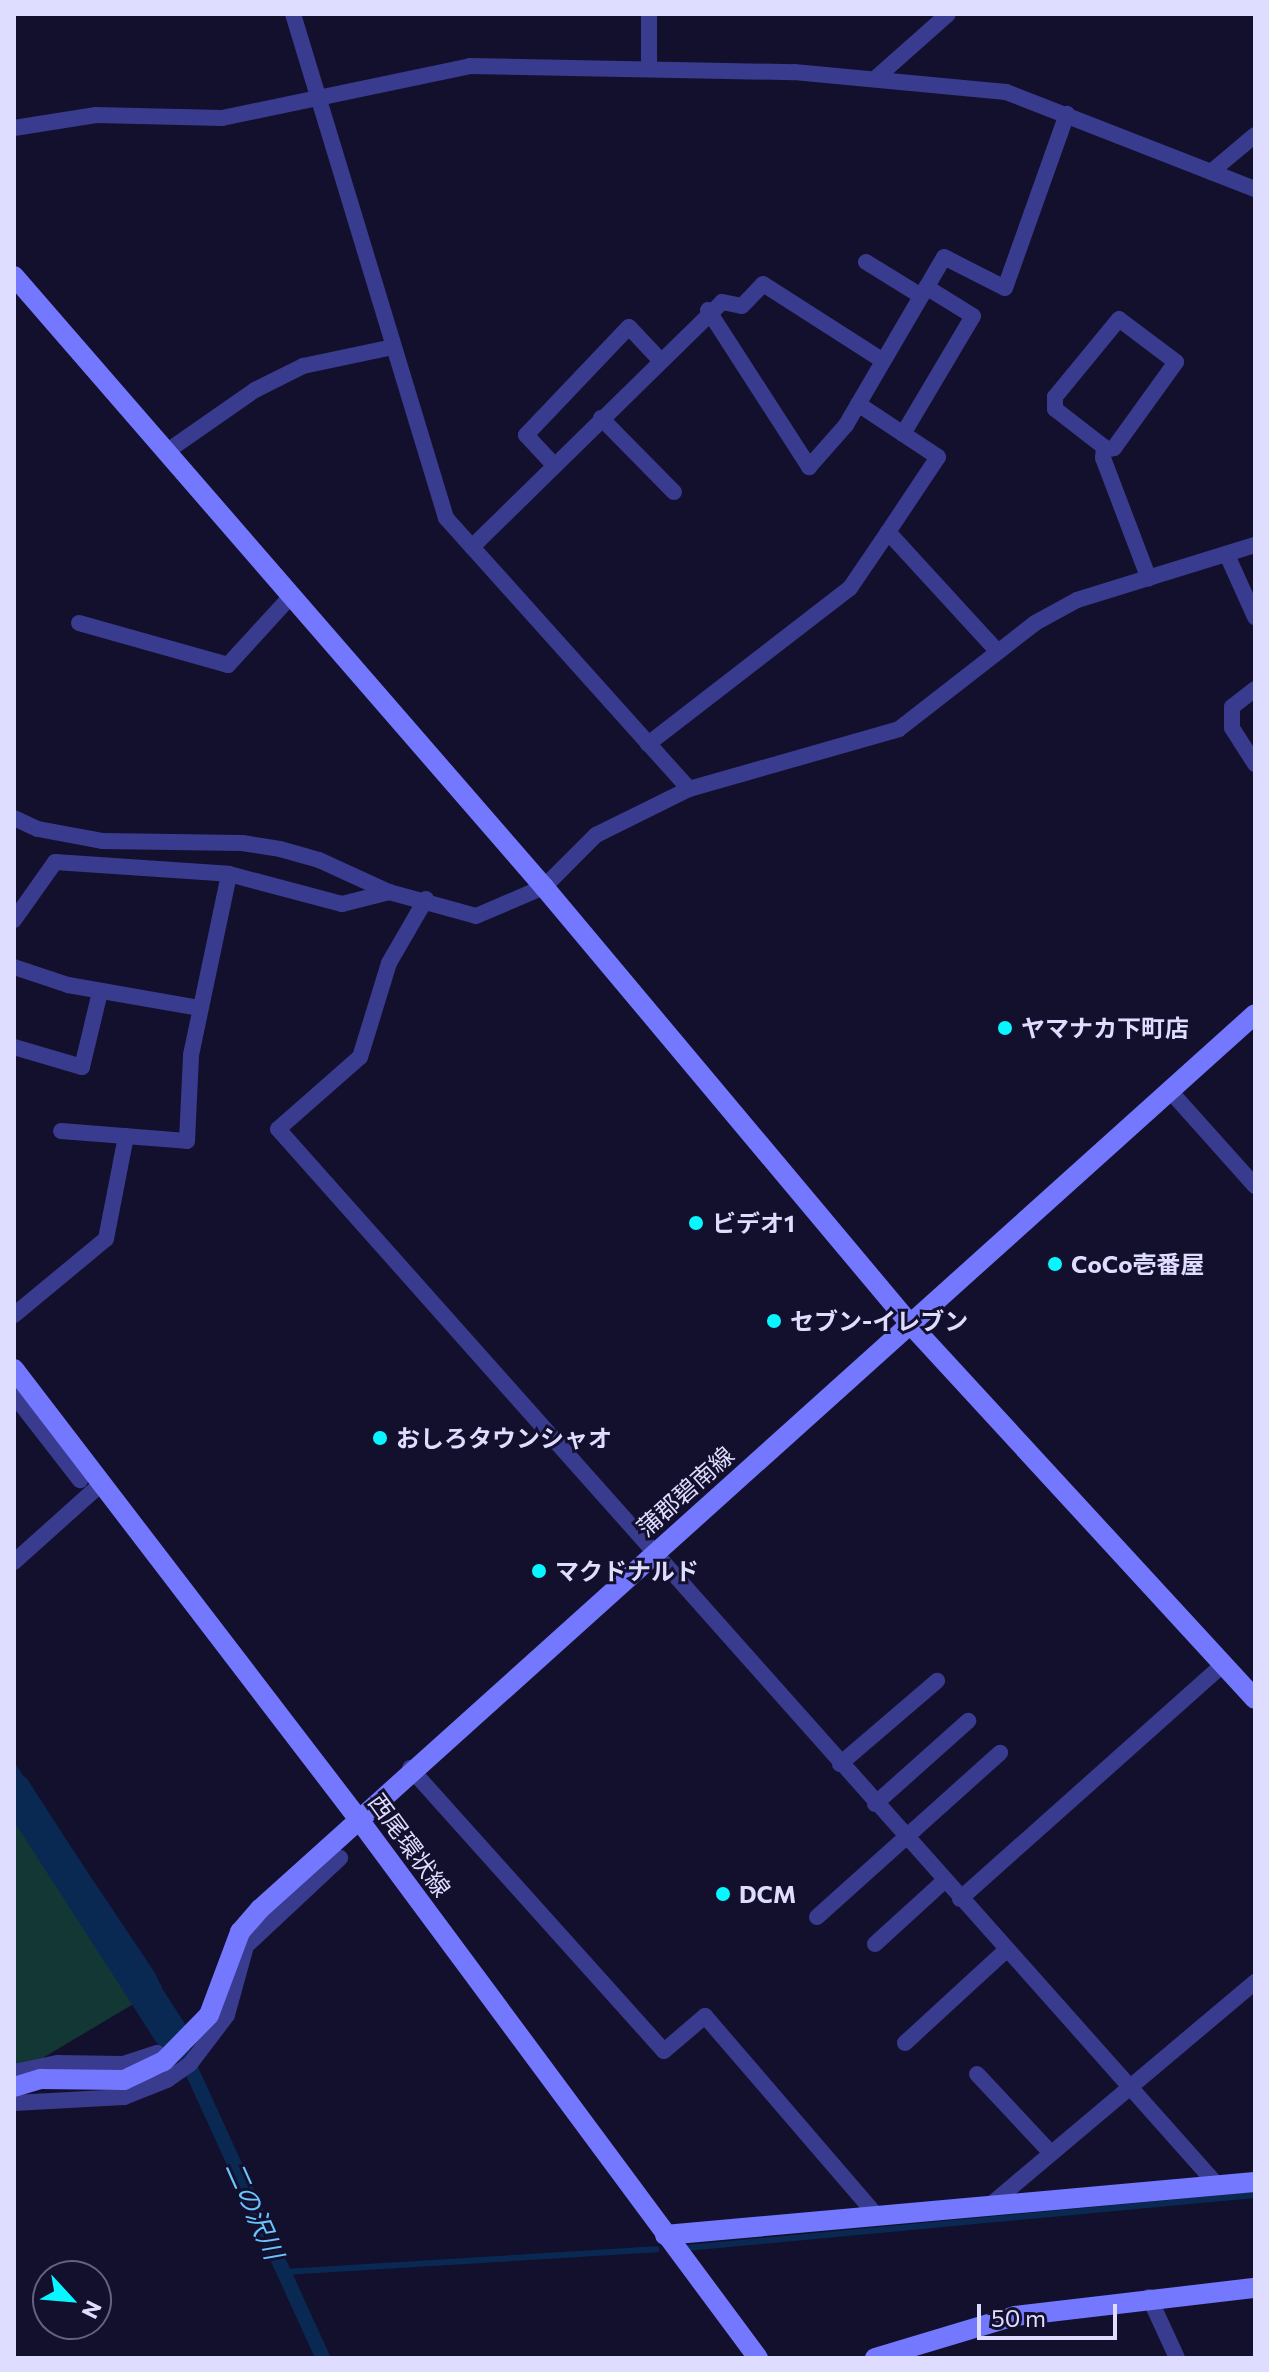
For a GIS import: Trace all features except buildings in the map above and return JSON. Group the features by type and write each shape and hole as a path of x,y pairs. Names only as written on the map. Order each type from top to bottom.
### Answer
{"main road":[{"path":"14,276 544,887 911,1325 1255,1699"},
{"name":"蒲郡碧南線","path":"14,2087 41,2079 124,2080 164,2061 209,2015 240,1932 357,1817 911,1325 1255,1014"},
{"name":"西尾環状線","path":"14,1369 19,1396 102,1483 357,1817 758,2358"},
{"path":"665,2235 1255,2182"},
{"path":"875,2358 1015,2316 1149,2297 1255,2288"}],"street":[{"path":"293,14 316,100 446,518 689,789"},
{"path":"649,14 649,69"},
{"path":"876,78 948,14"},
{"path":"14,128 96,115 222,118 470,66 876,78 1006,92 1255,189"},
{"path":"708,310 809,467 858,404 944,257 1005,288 1067,114"},
{"path":"1211,172 1255,135"},
{"path":"866,262 973,316 903,434"},
{"path":"472,547 708,310 722,302 742,306 763,284 882,360"},
{"path":"1104,450 1114,448 1176,362 1119,319 1055,397 1055,409 1104,450 1149,579"},
{"path":"554,465 526,435 629,327 659,359"},
{"path":"166,452 255,390 303,366 393,347"},
{"path":"648,744 850,588 938,457 858,404"},
{"path":"601,418 674,492"},
{"path":"888,532 997,651"},
{"path":"14,818 38,829 102,841 242,843 280,849 319,860 389,892 426,899 476,916 544,887 596,835 689,789 899,729 997,651 1077,600 1228,557 1255,545"},
{"path":"1228,557 1253,607"},
{"path":"79,623 228,665 291,596"},
{"path":"1255,689 1232,707 1232,728 1255,764"},
{"path":"14,920 55,862 229,874 342,904 389,892"},
{"path":"61,1131 187,1141 191,1055 229,874"},
{"path":"426,899 389,963 360,1057 278,1129 875,1804 1218,2186"},
{"path":"14,967 100,992 200,1008"},
{"path":"14,1047 82,1067 100,992"},
{"path":"1171,1092 1255,1186"},
{"path":"14,1315 106,1239 126,1136"},
{"path":"19,1396 80,1480"},
{"path":"15,1559 102,1483"},
{"path":"960,1899 1223,1665"},
{"path":"840,1764 937,1681"},
{"path":"875,1804 968,1721"},
{"path":"817,1917 1000,1753"},
{"path":"410,1768 664,2051 705,2016 877,2216"},
{"path":"14,2103 124,2097 167,2080 190,2064 213,2039 227,2015 246,1946 340,1858"},
{"path":"875,1944 944,1881"},
{"path":"905,2043 1006,1950"},
{"path":"989,2206 1255,1982"},
{"path":"14,2072 58,2063 123,2064 157,2053"},
{"path":"977,2074 1050,2152"},
{"path":"1149,2297 1177,2358"}],"green space":[{"path":"14,1768 162,1987 14,2075"}],"water":[{"name":"二の沢川","path":"14,1762 155,1973 331,2358 315,2358 143,1981 14,1784"}],"waterway":[{"name":"二の沢川","path":"14,1790 170,2032"},
{"path":"686,2248 1255,2195"},
{"path":"285,2272 656,2249"}],"place":[{"name":"ヤマナカ下町店","path":"1005,1028"},
{"name":"ビデオ1","path":"696,1223"},
{"name":"CoCo壱番屋","path":"1055,1264"},
{"name":"セブン-イレブン","path":"774,1321"},
{"name":"おしろタウンシャオ","path":"380,1438"},
{"name":"マクドナルド","path":"539,1571"},
{"name":"DCM","path":"723,1894"}]}
